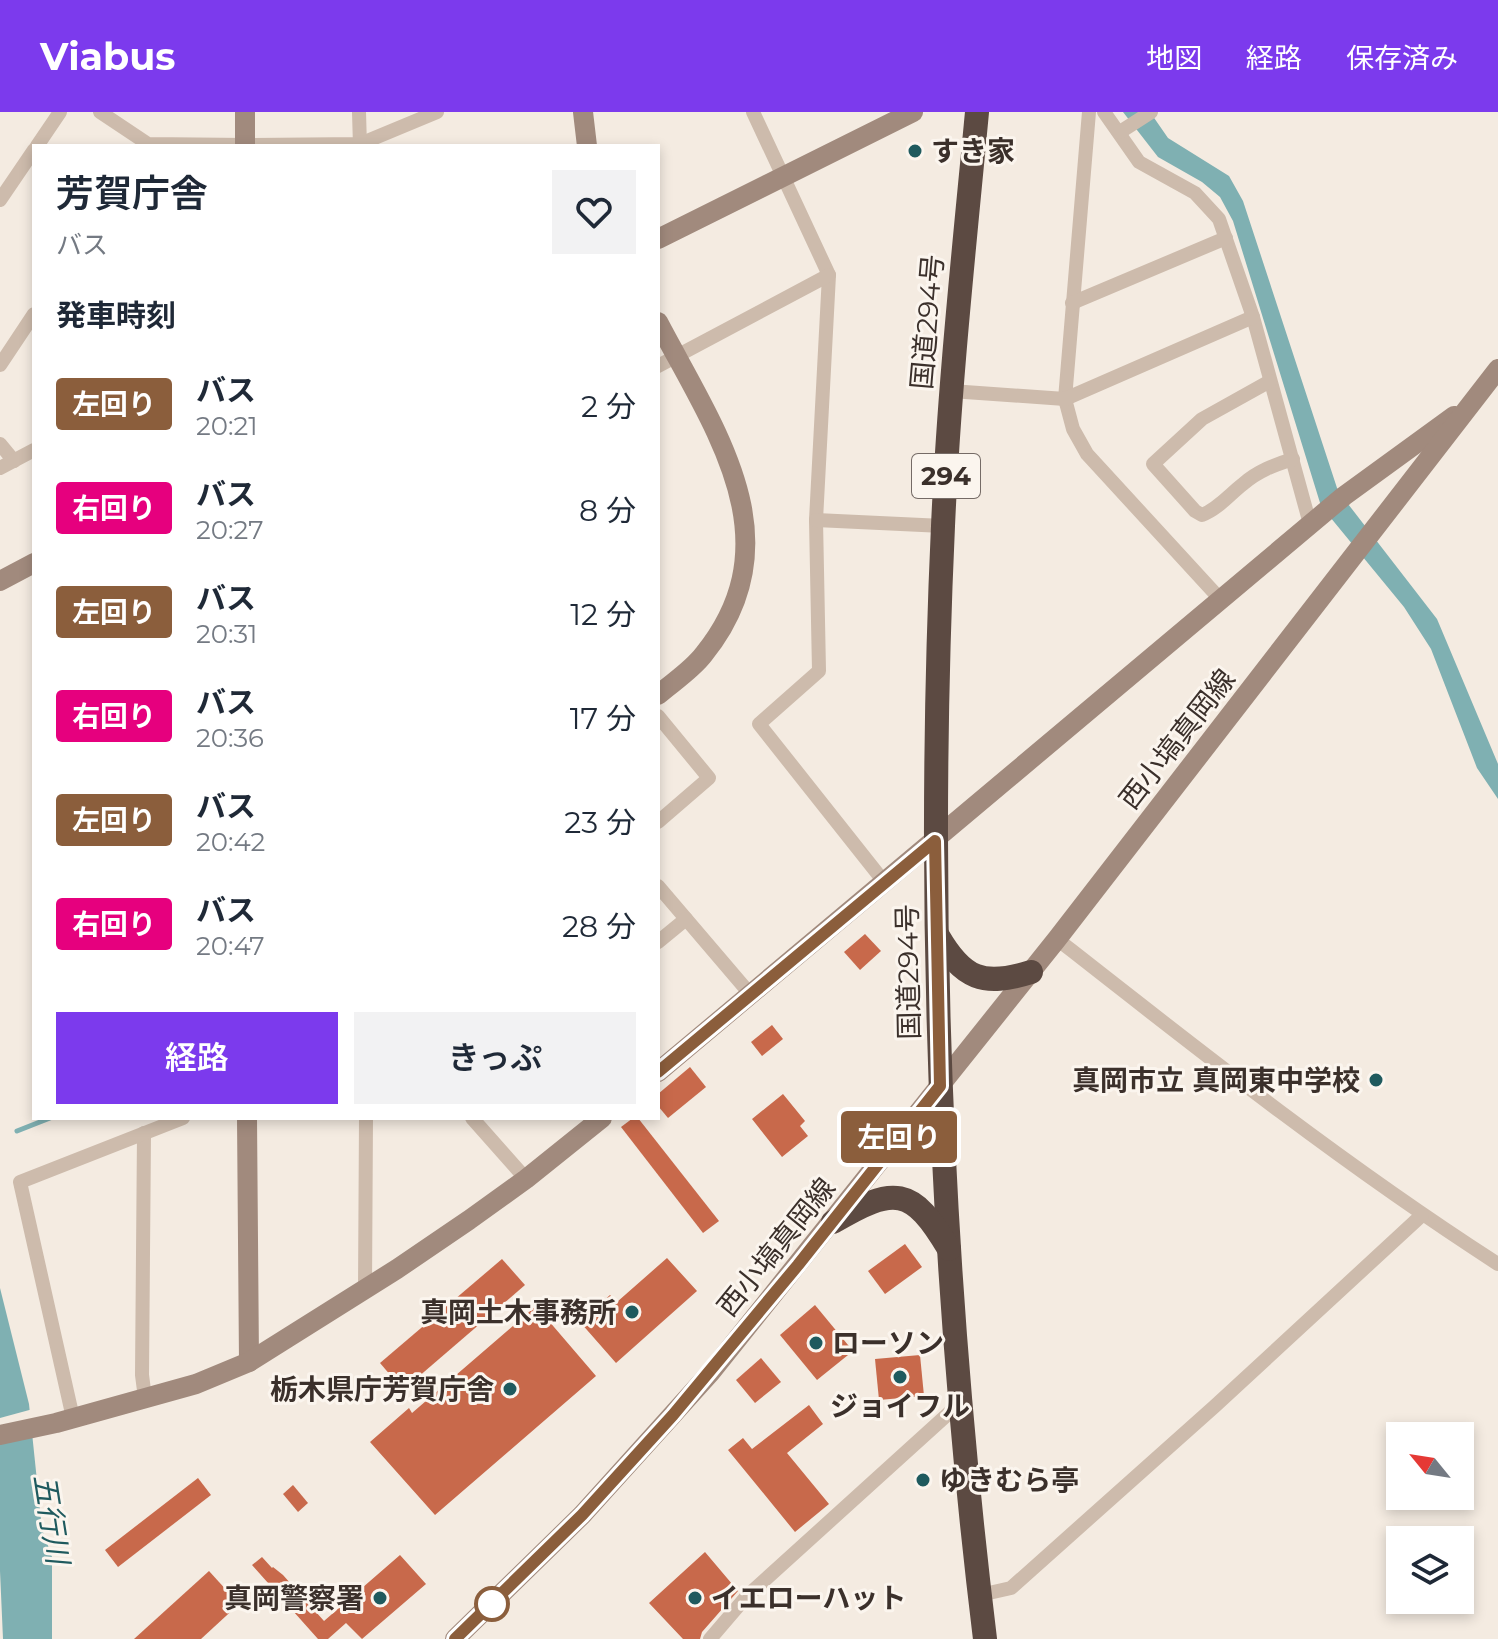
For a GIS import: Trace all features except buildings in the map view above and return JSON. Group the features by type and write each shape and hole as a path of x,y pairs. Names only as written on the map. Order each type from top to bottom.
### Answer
{"highway":[{"name":"国道294号","path":"977,112 951,391 943,526 935,841 940,1086 959,1404 985,1639"},
{"path":"937,934 960,968 980,978 1009,979 1031,972"},
{"path":"833,1222 866,1202 897,1198 913,1203 924,1211 951,1251"}],"street":[{"path":"38,144 60,112"},
{"path":"100,112 147,144"},
{"path":"245,112 245,144"},
{"path":"359,112 360,144"},
{"path":"362,144 437,112"},
{"path":"583,112 587,144"},
{"path":"753,112 829,275 816,520 819,671 759,724 885,883"},
{"path":"660,238 913,112"},
{"path":"1089,112 1065,399 1073,429 1087,454 1221,600"},
{"path":"1104,112 1139,162 1195,193 1219,219 1253,317 1310,524"},
{"path":"1120,132 1151,112"},
{"path":"0,200 32,152"},
{"path":"1072,303 1226,238"},
{"path":"667,361 829,275"},
{"path":"0,365 32,317"},
{"path":"951,391 1065,399 1253,317"},
{"path":"660,331 667,361 736,478 743,505 746,546 742,576 719,633 702,656 660,693"},
{"path":"660,1070 1310,524 1479,395 1498,369"},
{"path":"1270,381 1202,419 1153,464 1202,515 1269,466 1293,459"},
{"name":"西小塙真岡線","path":"455,1639 582,1515 711,1372 1057,939 1479,395"},
{"path":"0,444 14,461"},
{"path":"0,468 32,451"},
{"path":"816,520 943,526"},
{"path":"0,581 32,564"},
{"path":"660,718 709,778 660,820"},
{"path":"660,888 751,995"},
{"path":"660,940 686,919"},
{"path":"1057,939 1231,1075 1422,1215 1498,1264"},
{"path":"73,1418 20,1182 178,1120"},
{"path":"247,1120 249,1362"},
{"path":"365,1289 366,1120"},
{"path":"474,1120 526,1179"},
{"path":"0,1435 73,1418 217,1377 249,1362 365,1289 526,1179 592,1121"},
{"path":"144,1133 142,1375 145,1398"},
{"path":"980,1595 1011,1588 1422,1215"},
{"path":"710,1639 746,1597 959,1404"}],"water":[{"path":"1123,112 1150,112 1168,138 1229,176 1243,201 1338,491 1437,619 1498,764 1498,799 1477,768 1431,649 1404,607 1321,506 1233,221 1220,197 1202,182 1158,157"},
{"path":"0,1288 29,1404 42,1529 52,1557 52,1639 3,1639 0,1571"}],"pier":[{"path":"33,1409 36,1435 0,1444 0,1418"}],"waterway":[{"path":"17,1131 45,1120"}],"bus line":[{"name":"左回り","path":"455,1639 582,1515 711,1372 940,1086 935,841 660,1070"}],"place":[{"name":"すき家","path":"915,151"},
{"name":"真岡市立 真岡東中学校","path":"1376,1080"},
{"name":"真岡土木事務所","path":"632,1312"},
{"name":"ローソン","path":"816,1343"},
{"name":"ジョイフル","path":"900,1377"},
{"name":"栃木県庁芳賀庁舎","path":"510,1389"},
{"name":"ゆきむら亭","path":"923,1480"},
{"name":"真岡警察署","path":"380,1598"},
{"name":"イエローハット","path":"695,1598"}],"water label":[{"name":"五行川","path":"51,1519"}]}
